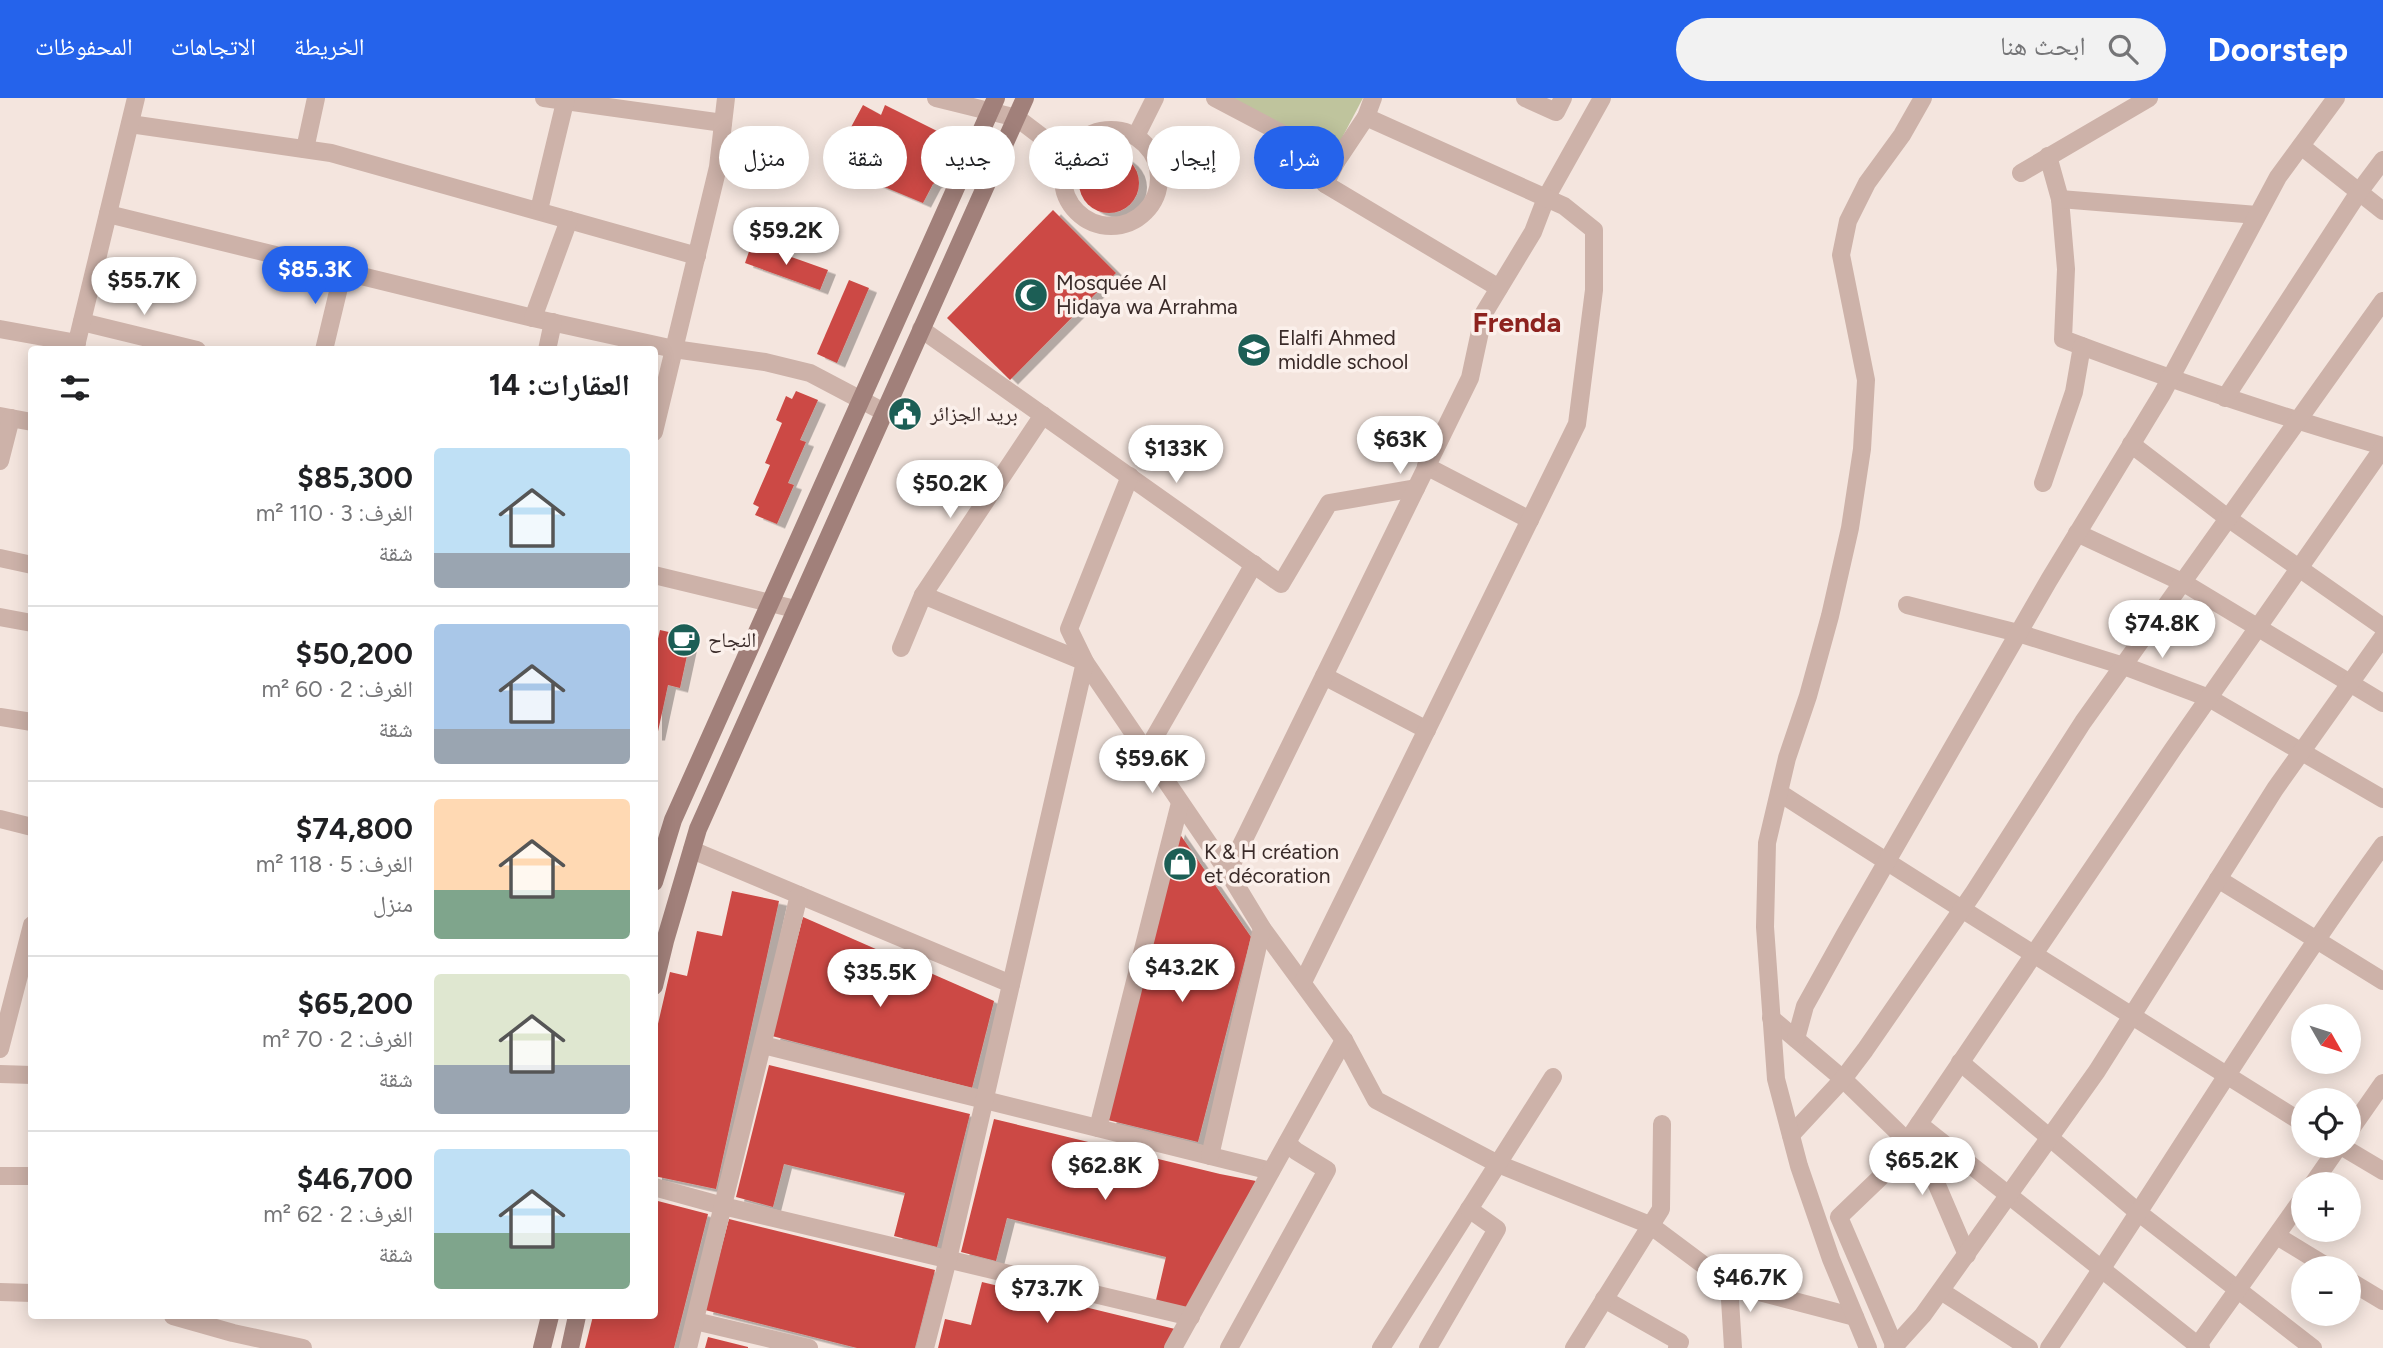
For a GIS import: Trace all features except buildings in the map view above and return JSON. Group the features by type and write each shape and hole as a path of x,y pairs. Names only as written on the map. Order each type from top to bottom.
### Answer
{"street":[{"path":"76,346 136,98"},
{"path":"305,149 316,98"},
{"path":"544,98 723,123"},
{"path":"658,415 718,167 726,98"},
{"path":"936,98 993,105 1029,127"},
{"path":"658,968 703,818 1025,98"},
{"path":"1136,136 1155,98"},
{"path":"1215,98 1268,126"},
{"path":"1344,150 1366,117 1373,98"},
{"path":"1525,98 1556,112 1563,98"},
{"path":"1228,872 1469,377 1484,313 1533,232 1546,198 1602,98"},
{"path":"1868,1348 1831,1259 1799,1166 1776,1079 1765,927 1767,843 1787,758 1808,696 1830,616 1850,528 1862,449 1866,380 1840,255 1847,221 1867,183 1902,135 1923,98"},
{"path":"2021,173 2149,98"},
{"path":"1796,1039 1805,1006 2018,633 2169,380 2278,177 2336,98"},
{"path":"540,211 565,100"},
{"path":"658,869 673,820 993,105"},
{"path":"1304,982 1577,424 1594,290 1594,230 1564,206 1366,117"},
{"path":"130,124 331,153 696,256"},
{"path":"1064,189 1069,202 1079,214 1092,222 1107,226 1138,218 1157,192 1159,176 1156,161 1148,147 1133,135"},
{"path":"2301,146 2383,211"},
{"path":"2048,156 2060,199 2066,270 2063,339 2169,380 2383,447 1887,1171 1839,1217 1894,1347 1941,1291 2051,1137 2302,751 2383,637"},
{"path":"2225,398 2359,192 2383,160"},
{"path":"1333,189 1499,288"},
{"path":"2060,199 2257,215"},
{"path":"108,214 533,318 674,349 765,362 810,373 884,412"},
{"path":"533,318 569,220"},
{"path":"325,346 342,271"},
{"path":"1791,1135 1843,1079 1865,1050 1963,908 2083,722 2383,301"},
{"path":"82,322 181,346"},
{"path":"548,346 553,322"},
{"path":"0,329 72,346"},
{"path":"921,329 1281,584 1329,503 1416,488"},
{"path":"2043,483 2074,392 2082,346"},
{"path":"901,649 923,595 1043,415"},
{"path":"0,461 5,417 28,421"},
{"path":"2131,444 2229,519 2383,627"},
{"path":"1426,466 1530,520"},
{"path":"1130,476 1069,629 1085,662 1228,872 1262,928 1304,982 1343,1040 1376,1100 1498,1164 1650,1226 1729,1284 1855,1317"},
{"path":"2077,533 2183,583 2383,703"},
{"path":"0,558 28,564"},
{"path":"1146,752 1254,564"},
{"path":"658,576 795,609"},
{"path":"923,595 1085,662"},
{"path":"1907,605 2018,633 2124,666 2209,698 2383,799"},
{"path":"0,617 28,623"},
{"path":"925,1348 948,1259 1085,662"},
{"path":"1324,676 1427,730"},
{"path":"0,717 28,721"},
{"path":"1780,793 1963,908 2033,956 2291,1115"},
{"path":"1098,1128 1180,803"},
{"path":"0,819 28,826"},
{"path":"2049,1348 2227,1075 2383,845"},
{"path":"692,850 1011,984"},
{"path":"2218,879 2383,981"},
{"path":"688,1348 799,895"},
{"path":"1210,1156 1262,928"},
{"path":"0,1049 28,940"},
{"path":"1771,1018 1843,1079 1907,1141"},
{"path":"1172,1348 1343,1040"},
{"path":"762,1045 1271,1171"},
{"path":"1960,1062 2139,1213 2313,1348"},
{"path":"0,1074 28,1075"},
{"path":"1381,1348 1553,1077"},
{"path":"2361,1114 2383,1083"},
{"path":"1574,1348 1661,1209 1662,1124"},
{"path":"1919,1124 2010,1194 2198,1347 2291,1216"},
{"path":"1919,1124 1937,1185 1967,1255"},
{"path":"1229,1348 1327,1170 1287,1143"},
{"path":"2361,1158 2383,1171"},
{"path":"0,1176 28,1176"},
{"path":"658,1188 723,1206 1191,1317"},
{"path":"1428,1348 1497,1229 1469,1209"},
{"path":"2277,1236 2310,1256"},
{"path":"1729,1284 1733,1348"},
{"path":"2361,1287 2383,1301"},
{"path":"1941,1291 2029,1348"},
{"path":"0,1292 28,1293"},
{"path":"1604,1299 1683,1346"},
{"path":"185,1319 295,1347"},
{"path":"542,1348 549,1319"},
{"path":"570,1348 577,1319"},
{"path":"695,1321 808,1348"}],"green space":[{"path":"1224,98 1363,98 1344,134 1344,126 1278,126"}],"place":[{"name":"Mosquée Al Hidaya wa Arrahma","path":"1031,295"},
{"name":"Elalfi Ahmed middle school","path":"1254,350"},
{"name":"بريد الجزائر","path":"905,414"},
{"name":"النجاح","path":"684,640"},
{"name":"K & H création et décoration","path":"1180,864"}],"district":[{"name":"Frenda","path":"1517,322"}]}
